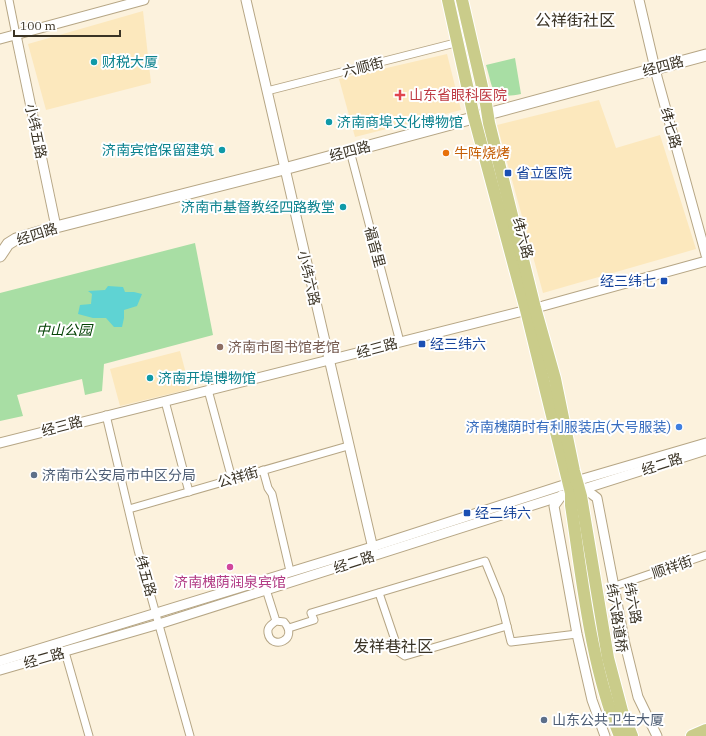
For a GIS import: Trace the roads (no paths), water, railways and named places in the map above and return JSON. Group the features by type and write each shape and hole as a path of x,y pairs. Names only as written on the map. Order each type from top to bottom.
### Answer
{"main road":[{"name":"纬六路","path":"448,0 459,42 474,117 531,309"},
{"name":"纬六路","path":"462,0 574,493"},
{"name":"经四路","path":"0,256 8,244 16,239 56,227 284,169 706,55"},
{"name":"纬六路道桥","path":"574,493 595,651 614,721 620,736"},
{"name":"纬六路道桥","path":"574,493 608,658 622,711 632,736"},
{"path":"692,736 706,730"}],"street":[{"path":"9,0 16,35"},
{"path":"0,39 144,0"},
{"name":"小纬六路","path":"246,0 328,361 374,551"},
{"name":"纬七路","path":"639,0 655,68 706,254"},
{"name":"小纬五路","path":"16,35 56,227"},
{"name":"六顺街","path":"267,92 459,42"},
{"name":"福音里","path":"350,151 400,342"},
{"name":"经三路","path":"0,443 165,400 328,361 531,309 706,261"},
{"path":"208,390 232,479"},
{"path":"165,400 189,492"},
{"name":"纬五路","path":"106,415 156,613 190,736"},
{"name":"经二路","path":"0,670 159,624 266,590 374,551 574,493 706,443"},
{"name":"公祥街","path":"129,509 348,446"},
{"name":"经二路","path":"0,660 290,571 374,551 574,493 706,450"},
{"path":"264,470 268,488 272,494 290,571"},
{"path":"574,493 554,506 577,634 592,700 605,736"},
{"name":"纬六路","path":"574,493 597,498 625,644 638,697 657,736"},
{"name":"顺祥街","path":"615,586 706,555"},
{"path":"289,628 314,620 311,613 485,561 500,598 511,642 577,634"},
{"path":"263,580 276,621"},
{"path":"379,592 399,652 405,656 507,626"},
{"path":"276,621 284,622 289,628 289,634 286,640 279,643 273,641 269,637 268,630 270,625 276,621"},
{"path":"65,652 89,736"}],"water":[{"path":"108,286 123,287 125,292 142,294 137,306 124,310 122,327 114,327 106,318 93,318 78,314 80,305 91,304 92,294 88,291 105,290"}],"place":[{"name":"财税大厦","path":"94,62"},
{"name":"山东省眼科医院","path":"400,95"},
{"name":"济南商埠文化博物馆","path":"329,122"},
{"name":"济南宾馆保留建筑","path":"222,150"},
{"name":"牛阵烧烤","path":"446,153"},
{"name":"省立医院","path":"508,173"},
{"name":"济南市基督教经四路教堂","path":"343,207"},
{"name":"经三纬七","path":"664,281"},
{"name":"经三纬六","path":"422,344"},
{"name":"济南市图书馆老馆","path":"220,347"},
{"name":"济南开埠博物馆","path":"150,378"},
{"name":"济南槐荫时有利服装店(大号服装)","path":"679,427"},
{"name":"济南市公安局市中区分局","path":"34,475"},
{"name":"经二纬六","path":"467,513"},
{"name":"济南槐荫润泉宾馆","path":"230,567"},
{"name":"山东公共卫生大厦","path":"544,720"}],"district":[{"name":"公祥街社区","path":"575,20"},
{"name":"发祥巷社区","path":"393,646"}],"park label":[{"name":"中山公园","path":"64,330"}]}
